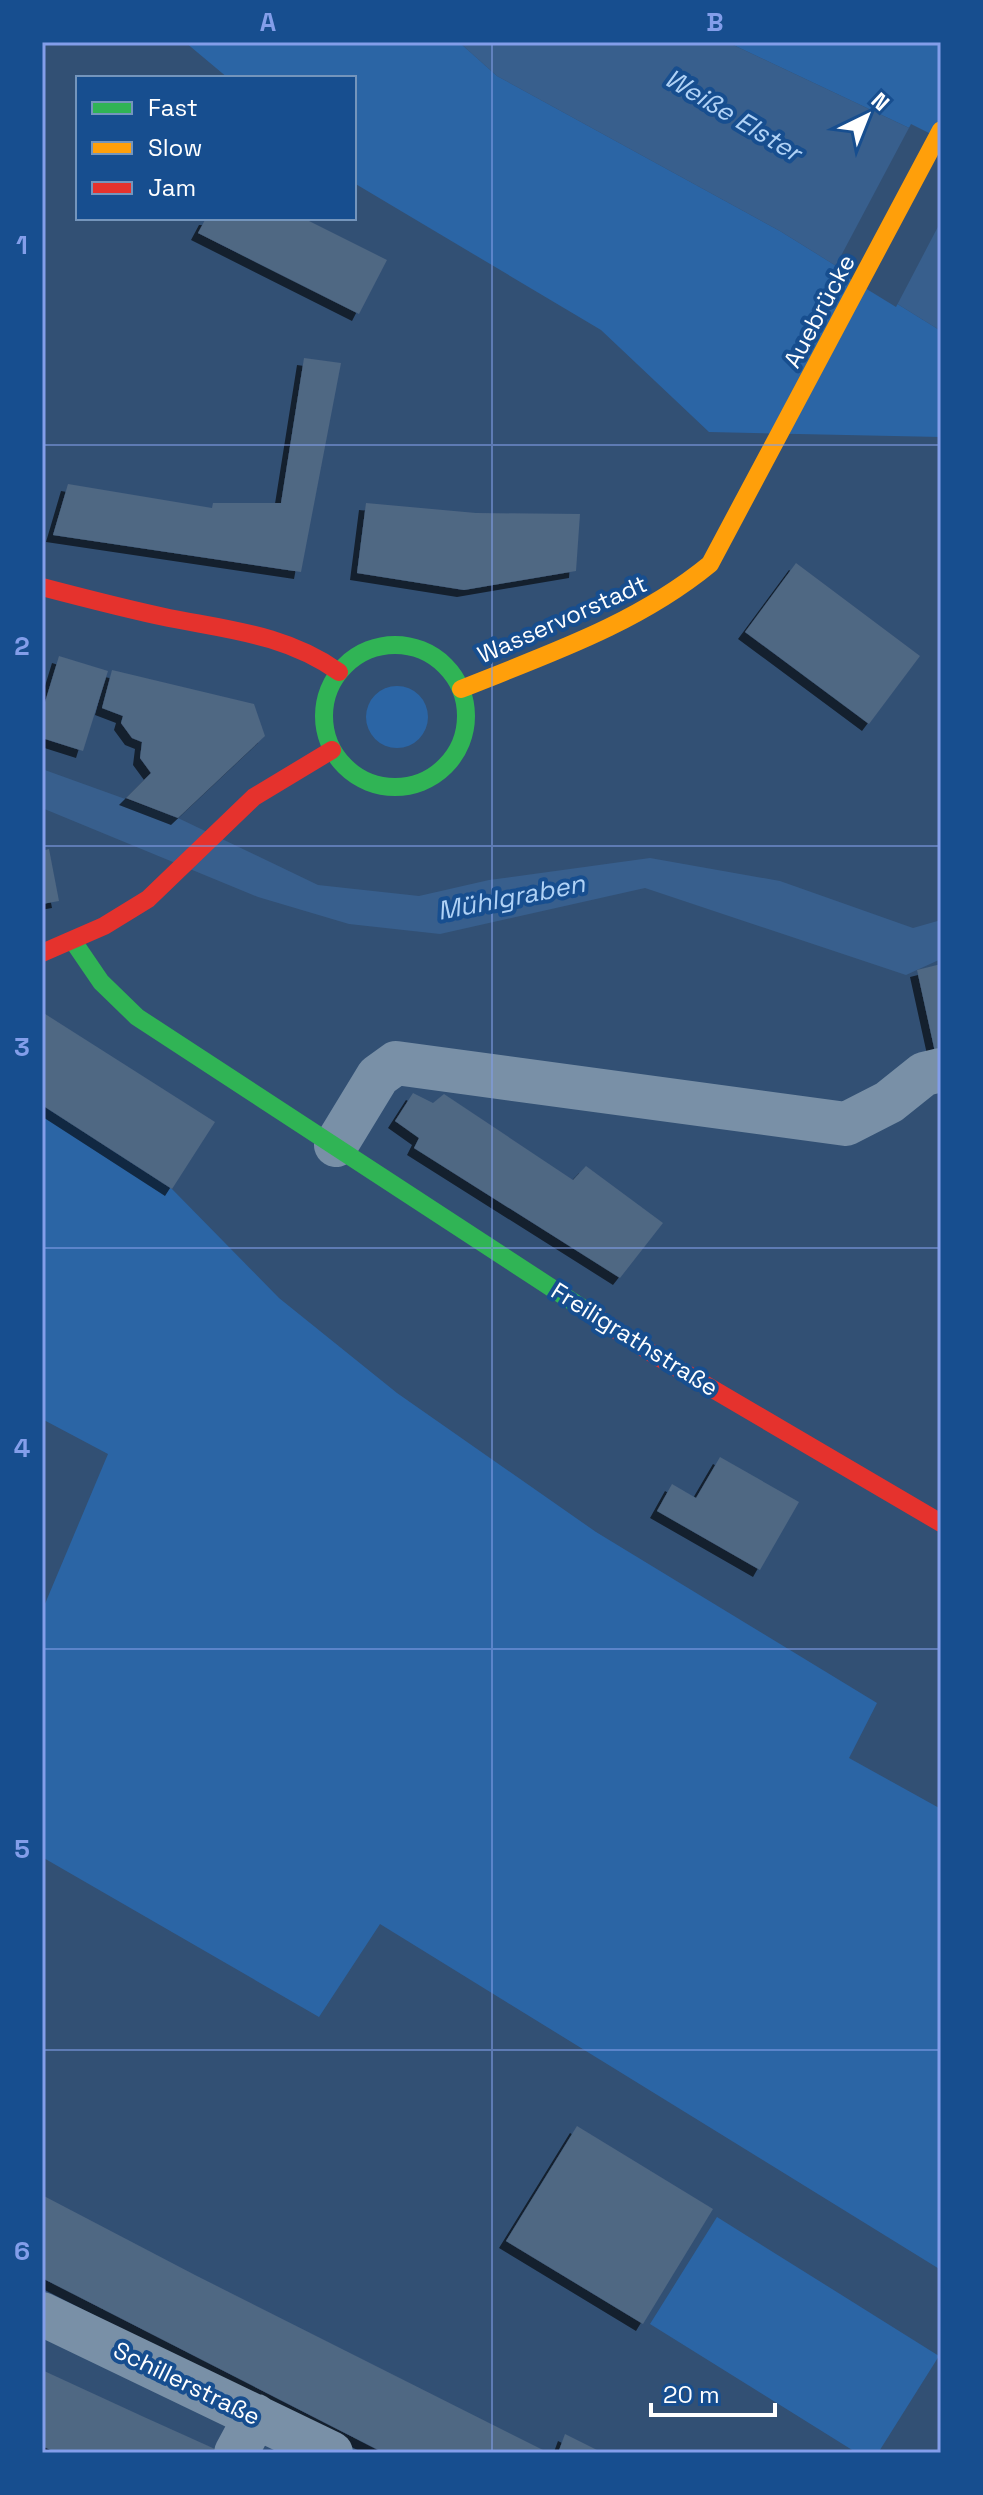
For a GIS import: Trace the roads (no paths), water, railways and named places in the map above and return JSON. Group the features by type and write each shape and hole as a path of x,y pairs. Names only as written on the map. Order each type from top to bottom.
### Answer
{"main road":[{"name":"Auebrücke","path":"739,515 941,130"},
{"name":"Wasservorstadt","path":"461,689 663,601 710,564 739,515"},
{"path":"42,587 120,608 274,636 317,654 339,672"},
{"path":"399,645 436,658 451,672 461,689 467,713 464,737 453,759 437,775 415,786 390,788 367,782 347,769 332,750 324,716 326,698 339,672 359,655 378,647 399,645"},
{"path":"42,953 73,941 138,906 181,870 277,779 332,750"},
{"name":"Freiligrathstraße","path":"73,941 93,974 118,1003 137,1017 653,1354 941,1523"}],"street":[{"path":"336,1145 378,1076 396,1063 846,1124 889,1102 924,1074 941,1070"},
{"name":"Schillerstraße","path":"42,2314 246,2435 331,2453"}],"water":[{"name":"Weiße Elster","path":"459,42 727,42 941,143 941,331 780,231 497,76"},
{"name":"Mühlgraben","path":"42,769 178,818 318,885 419,896 489,880 650,858 780,881 913,928 941,920 941,959 906,975 645,888 440,934 349,924 258,897 42,808"}]}
